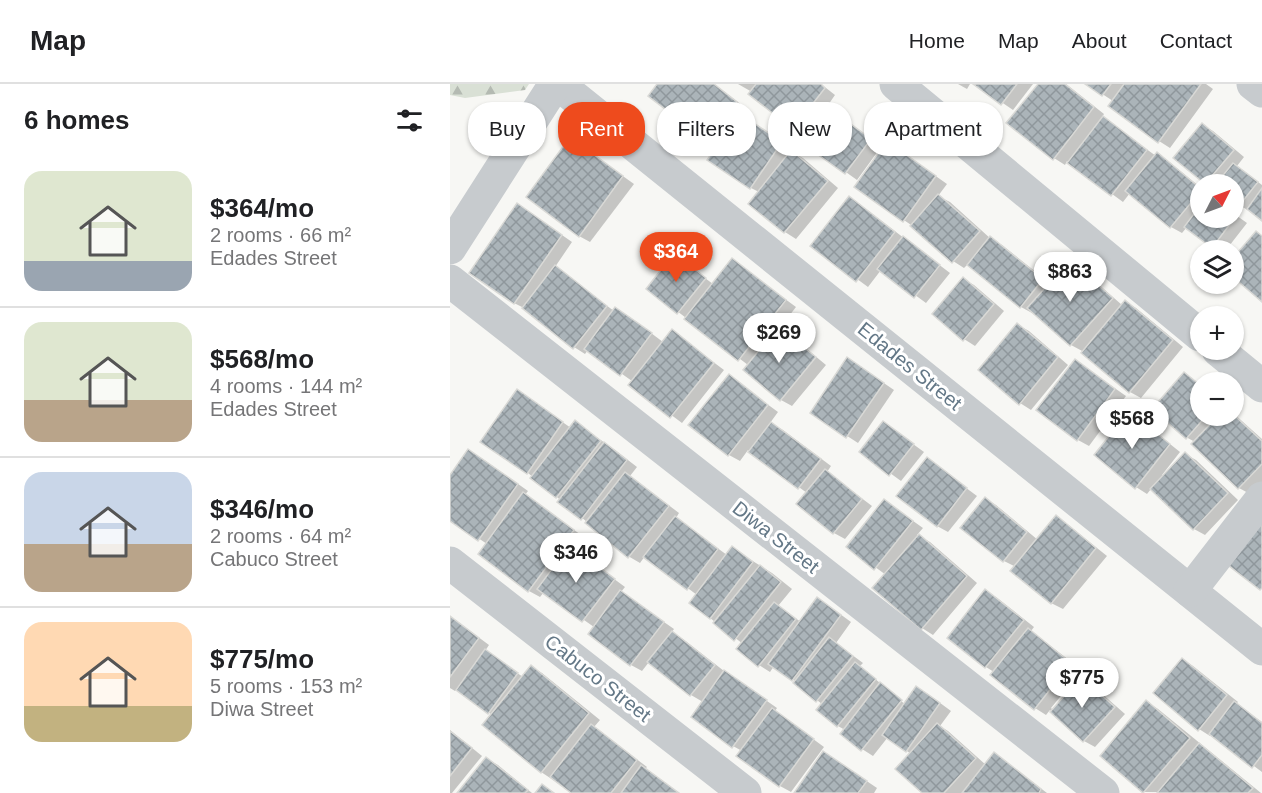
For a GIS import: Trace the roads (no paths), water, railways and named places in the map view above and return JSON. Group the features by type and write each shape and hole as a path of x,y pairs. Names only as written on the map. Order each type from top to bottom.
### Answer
{"street":[{"path":"450,248 557,84"},
{"name":"Edades Street","path":"557,84 1262,649"},
{"path":"896,84 1190,327"},
{"path":"1253,84 1262,91"},
{"name":"Diwa Street","path":"450,281 1103,793"},
{"path":"1230,360 1262,386"},
{"path":"1190,591 1262,498"},
{"name":"Cabuco Street","path":"450,563 745,793"}]}
